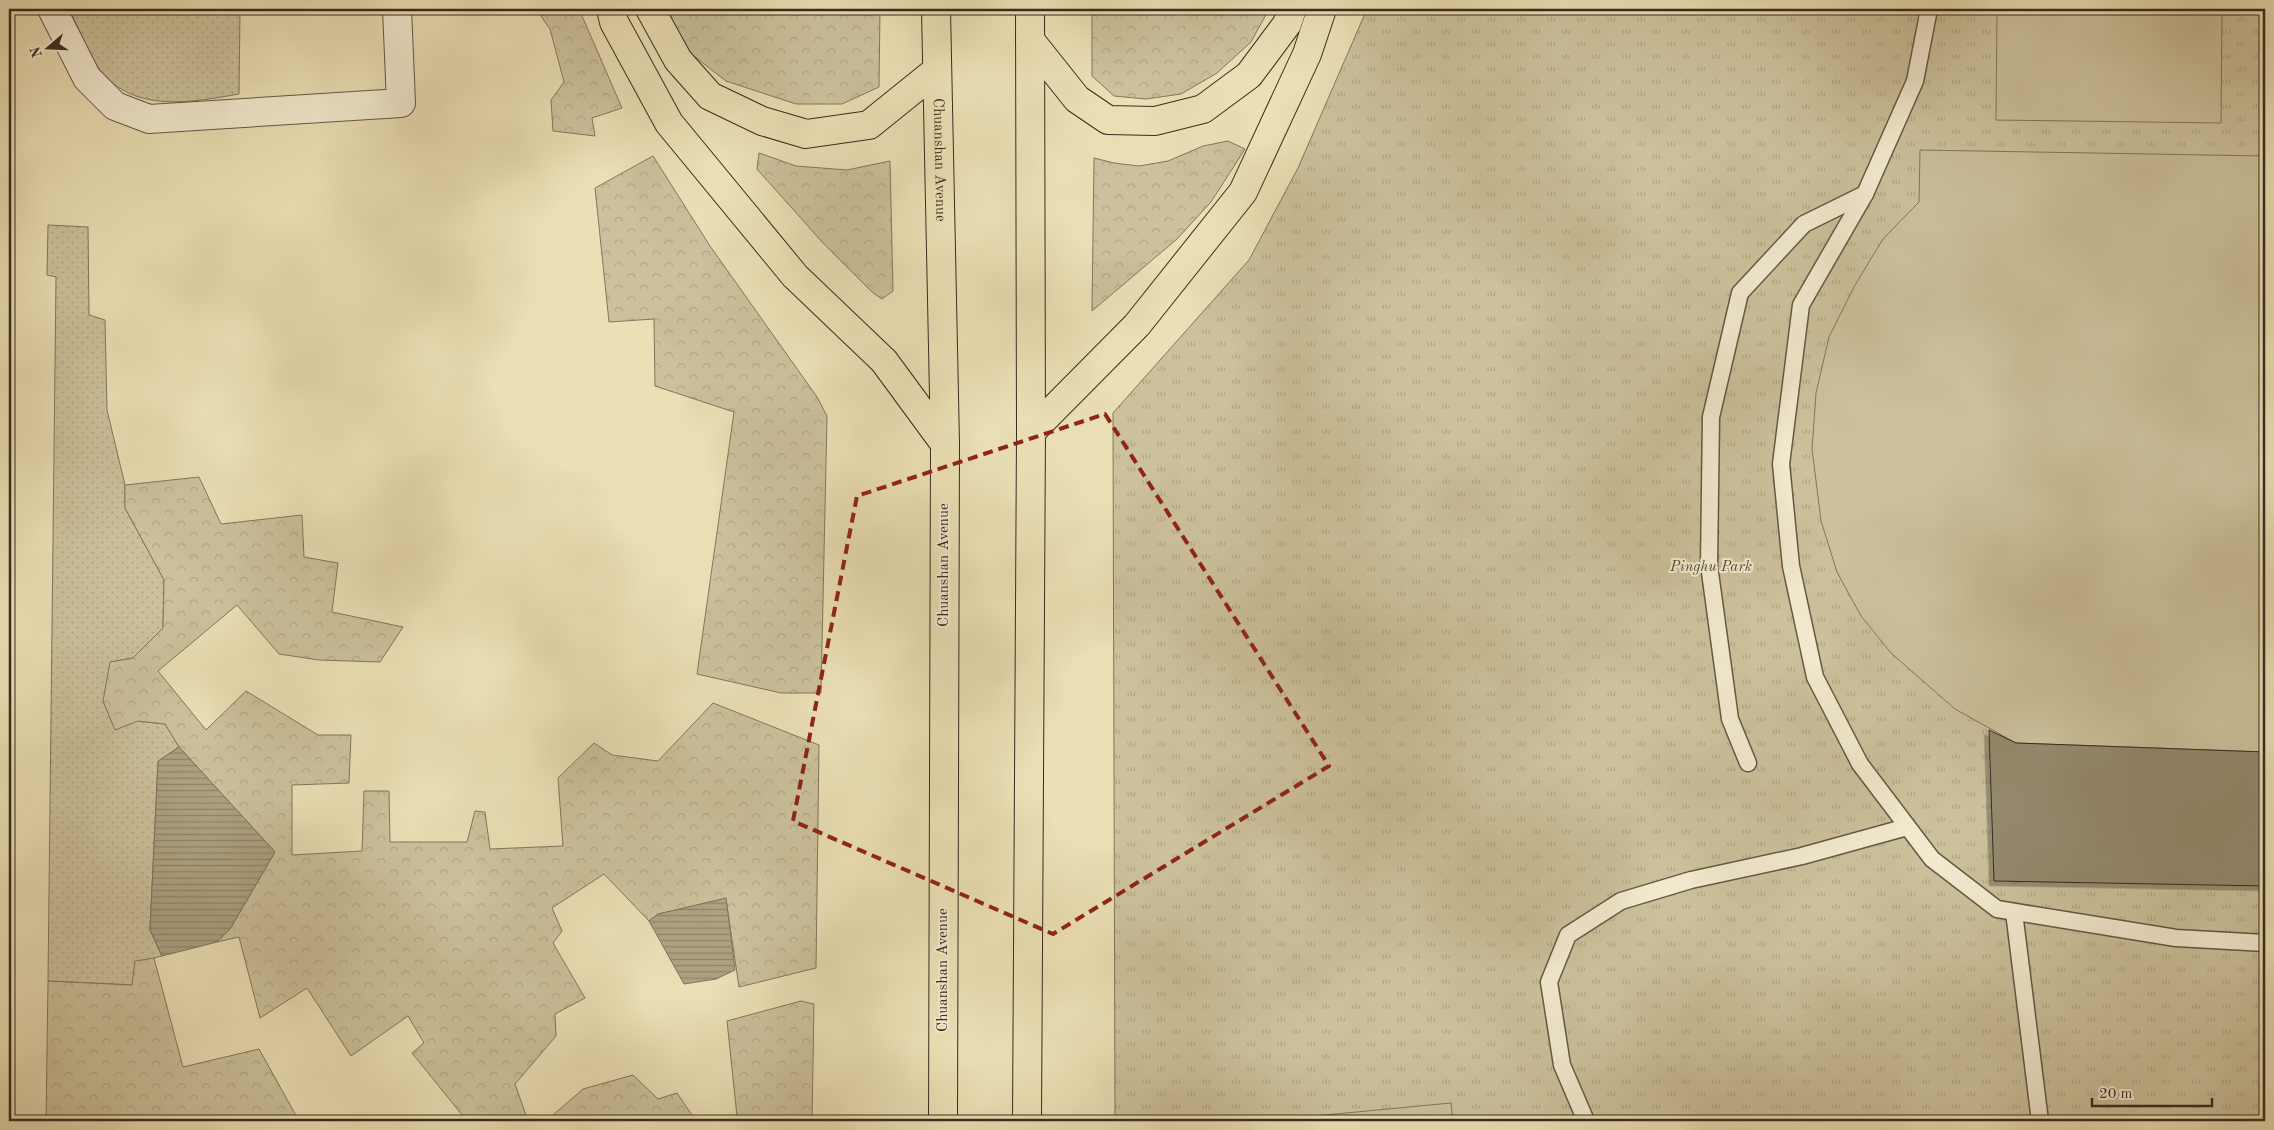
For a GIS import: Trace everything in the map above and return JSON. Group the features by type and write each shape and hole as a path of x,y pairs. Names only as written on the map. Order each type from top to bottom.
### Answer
{"highway":[{"path":"611,9 614,22 669,123 795,276 884,361 945,444"},
{"path":"650,9 678,60 710,96 762,121 806,134 869,125 936,70"},
{"name":"Chuanshan Avenue","path":"936,9 945,444 943,1121"},
{"path":"1027,1121 1031,432 1030,9"},
{"path":"1030,40 1077,98 1108,120 1155,121 1203,109 1249,75 1287,24 1292,9"},
{"path":"1031,432 1137,325 1243,192 1306,54 1322,9"}],"street":[{"path":"52,9 87,78 115,106 149,119 401,103 397,9"}],"lane":[{"path":"1929,9 1915,81 1865,194 1801,305 1781,464 1791,566 1815,677 1860,764 1932,859 1997,909 2176,938 2265,943"},
{"path":"1748,763 1730,719 1709,566 1710,417 1740,293 1804,224 1865,194"},
{"path":"1586,1121 1562,1065 1549,982 1568,935 1621,901 1691,880 1802,856 1907,827"},
{"path":"2014,912 2040,1121"}],"highlighted area":[{"path":"1105,414 1329,766 1053,934 793,821 857,496"}],"green space":[{"path":"69,9 240,9 239,94 203,100 165,102 147,99 130,93 114,84 100,70"},
{"path":"536,9 579,9 622,108 592,118 595,136 553,131 551,100 564,82 550,29"},
{"path":"666,9 880,9 879,87 842,104 796,104 726,81 690,53"},
{"path":"1092,9 1269,9 1251,42 1217,73 1181,94 1146,99 1114,96 1092,76"},
{"name":"Pinghu Park","path":"1367,9 2265,9 2265,1121 1115,1121 1113,413 1249,260 1298,168"},
{"path":"1997,9 2222,9 2221,123 1996,120"},
{"path":"1228,141 1245,149 1211,202 1177,239 1092,311 1094,158 1139,166 1168,161 1203,146"},
{"path":"1920,150 2265,156 2265,752 2016,743 1955,709 1891,653 1861,616 1837,572 1821,521 1812,449 1816,393 1829,337 1855,285 1883,239 1919,202"},
{"path":"759,153 796,166 847,170 890,161 893,291 882,299 872,292 823,243 757,169"},
{"path":"653,156 710,246 817,397 827,416 821,693 781,693 697,674 734,412 655,386 654,319 609,322 595,188"},
{"path":"48,225 88,227 89,315 105,320 107,410 125,485 125,508 164,580 163,628 133,658 110,662 138,721 165,724 179,747 158,762 150,930 162,956 154,958 132,985 48,981 56,277 47,275"},
{"path":"199,477 221,524 302,515 304,557 338,563 332,612 403,627 380,662 319,660 279,654 237,605 158,671 206,730 246,691 318,735 351,735 349,783 292,785 292,855 362,851 364,791 389,791 390,842 467,842 475,811 485,812 490,849 563,846 558,778 594,743 612,755 658,761 713,703 819,745 816,968 739,987 726,899 658,914 649,921 604,874 552,908 562,931 553,943 585,998 555,1014 556,1036 515,1084 528,1121 467,1121 412,1053 424,1043 408,1016 351,1056 307,988 260,1018 239,937 217,942 230,929 275,852 179,747 165,724 138,721 115,730 103,701 110,662 133,658 163,628 164,580 125,508 125,485"},
{"path":"154,958 183,1067 259,1049 299,1121 46,1121 48,981 132,985 135,961"},
{"path":"801,1001 814,1004 812,1121 716,1121 737,1116 727,1021"},
{"path":"633,1075 658,1099 677,1093 696,1121 554,1121 552,1116 583,1089"},
{"path":"1451,1103 1453,1121 1262,1121"}],"shaded area":[{"path":"179,747 275,852 230,929 217,942 162,956 150,930 158,761"},
{"path":"726,898 735,970 716,979 684,984 649,921 658,914"}],"building":[{"path":"1989,730 2016,743 2265,752 2265,886 1994,881"}]}
